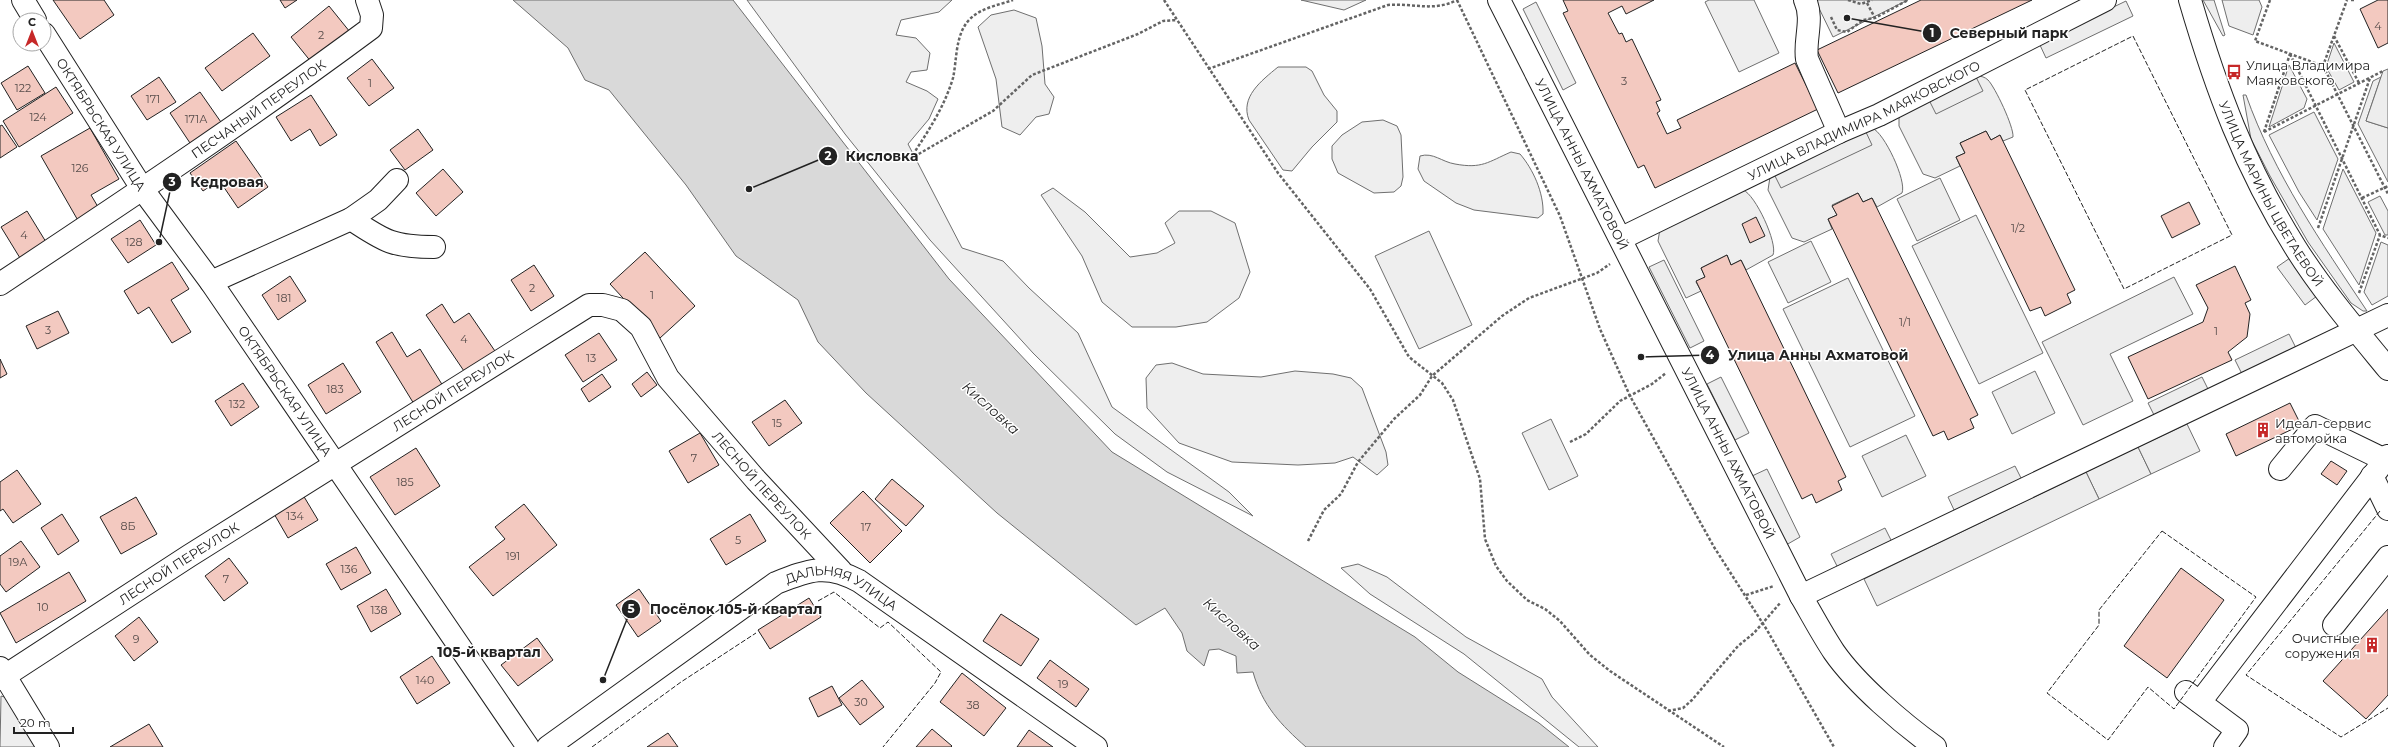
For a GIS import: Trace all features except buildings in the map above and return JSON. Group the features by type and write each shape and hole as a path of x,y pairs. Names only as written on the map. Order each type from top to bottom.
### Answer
{"street":[{"path":"22,0 30,12"},
{"name":"ПЕСЧАНЫЙ ПЕРЕУЛОК","path":"0,284 143,190 310,74 371,28 372,14 368,0"},
{"name":"УЛИЦА АННЫ АХМАТОВОЙ","path":"1499,0 1797,587 1835,653 1850,670 1915,732 1935,747"},
{"path":"1805,0 1809,21 1805,48 1807,59 1839,132"},
{"name":"УЛИЦА ВЛАДИМИРА МАЯКОВСКОГО","path":"1625,247 1839,132 1879,115 2105,0"},
{"name":"УЛИЦА МАРИНЫ ЦВЕТАЕВОЙ","path":"2190,0 2212,74 2234,132 2259,186 2295,248 2357,331 2388,369"},
{"name":"ОКТЯБРЬСКАЯ УЛИЦА","path":"52,47 143,190 211,282 528,747"},
{"path":"211,282 351,219 378,200 397,180"},
{"path":"351,219 378,238 404,247 434,247"},
{"name":"ЛЕСНОЙ ПЕРЕУЛОК","path":"2,674 589,305 602,305 622,310 641,327 668,378 756,480 841,571"},
{"path":"1797,587 2357,331 2388,315"},
{"path":"2280,469 2315,426 2382,464"},
{"path":"2382,464 2388,509"},
{"path":"2225,747 2237,730 2193,697 2382,464"},
{"path":"2334,625 2388,558"},
{"name":"ДАЛЬНЯЯ УЛИЦА","path":"548,747 776,583 796,575 821,570 841,571 865,586 1096,747"},
{"path":"2,674 48,747"}],"path":[{"path":"1013,0 982,11 969,20 960,35 952,78 935,122 910,159 993,111 1032,75 1138,34 1163,22 1177,20"},
{"path":"1164,0 1278,174 1370,289 1409,357 1442,383 1453,400 1480,479 1485,539 1496,566 1507,581 1526,600 1545,609 1560,621 1590,655 1668,712 1724,747"},
{"path":"1208,69 1388,5 1404,4 1435,8 1444,7 1457,0 1560,216 1600,329 1630,396 1714,547 1746,595 1834,747"},
{"path":"1848,0 1854,3 1867,3 1872,0"},
{"path":"1828,14 1837,30 1842,32 1853,29 1863,20 1875,18 1908,0"},
{"path":"2323,66 2347,0"},
{"path":"2351,0 2356,0"},
{"path":"2269,1 2255,41 2323,66 2386,187 2388,194"},
{"path":"1867,3 1875,18"},
{"path":"2334,35 2359,83"},
{"path":"2290,54 2264,132 2383,71"},
{"path":"2290,54 2380,235 2388,238"},
{"path":"2318,228 2370,78"},
{"path":"2362,198 2386,187"},
{"path":"2359,293 2380,235"},
{"path":"1308,541 1324,510 1341,494 1358,462 1394,419 1420,395 1432,376 1502,316 1529,298 1597,274 1625,247"},
{"path":"1570,442 1586,434 1608,410 1652,384 1682,359"},
{"path":"1668,712 1683,708 1692,700 1738,646 1763,624 1797,587"},
{"path":"1746,595 1797,587"}],"shaded area":[{"path":"747,0 952,0 939,12 901,20 896,35 916,38 930,53 927,70 911,72 906,82 927,91 938,99 929,119 908,144 962,248 1003,261 1029,288 1078,333 1112,407 1229,492 1253,516 1167,472 1115,434 1033,353 930,240 845,134"},
{"path":"1301,0 1366,0 1344,10"},
{"path":"1709,0 1754,0 1779,53 1739,72 1705,2"},
{"path":"1815,0 1908,0 1833,37"},
{"path":"2203,0 2214,0 2225,35 2223,36"},
{"path":"2222,0 2259,0 2262,7 2253,35 2229,26"},
{"path":"2126,1 2133,16 2046,58 2039,43"},
{"path":"1536,2 1576,83 1563,90 1523,9"},
{"path":"1014,10 1036,18 1042,46 1045,84 1054,97 1049,114 1036,117 1020,135 1002,127 996,79 978,27 991,15"},
{"path":"2334,43 2354,82 2339,90 2326,67"},
{"path":"2289,65 2307,99 2304,108 2269,127"},
{"path":"1278,67 1306,67 1312,71 1324,95 1337,111 1337,122 1312,147 1292,171 1283,170 1249,120 1247,112 1247,104 1254,90"},
{"path":"2388,69 2388,128 2366,121 2383,71"},
{"path":"1977,76 1987,79 1995,90 2004,107 2013,137 2003,141 2000,135 1991,140 1986,131 1960,143 1965,153 1956,157 1960,166 1935,178 1923,174 1899,126 1899,117"},
{"path":"1976,77 1983,91 1936,114 1929,100"},
{"path":"2381,77 2366,121 2388,128 2388,182 2358,124 2373,81"},
{"path":"2243,95 2246,95 2257,124 2284,180 2316,233 2367,311 2363,311 2351,303 2308,242 2270,176 2251,139"},
{"path":"2314,112 2338,159 2317,220 2299,192 2269,135"},
{"path":"1383,120 1397,126 1401,135 1403,177 1401,186 1394,192 1374,193 1338,173 1332,159 1332,146 1342,135 1362,122"},
{"path":"1872,128 1877,131 1888,147 1898,168 1903,187 1902,193 1877,207 1872,198 1863,202 1858,193 1832,205 1837,215 1828,219 1832,229 1804,242 1792,238 1768,190 1770,177"},
{"path":"1865,130 1872,145 1781,188 1774,174"},
{"path":"1511,152 1520,154 1537,182 1543,206 1543,214 1538,218 1474,210 1456,203 1424,181 1418,169 1420,156 1425,155 1433,156 1455,164 1472,166 1490,162"},
{"path":"2343,169 2376,233 2359,285 2323,229"},
{"path":"1940,178 1960,220 1917,241 1897,199"},
{"path":"1053,188 1085,212 1130,257 1157,253 1175,243 1165,223 1179,211 1211,211 1235,223 1250,272 1239,298 1207,322 1176,327 1132,327 1102,302 1082,256 1041,195"},
{"path":"1743,190 1748,193 1759,209 1769,230 1774,249 1773,255 1746,270 1741,260 1731,265 1727,255 1701,268 1705,277 1696,282 1701,291 1686,298 1658,241 1660,229"},
{"path":"2380,196 2388,211 2388,235 2385,235 2368,202"},
{"path":"1976,215 2043,353 1979,384 1912,246"},
{"path":"1429,231 1472,325 1419,349 1375,256"},
{"path":"1811,241 1831,282 1788,303 1768,262"},
{"path":"2381,242 2388,245 2388,296 2372,305 2364,292"},
{"path":"2290,258 2317,296 2305,305 2277,267"},
{"path":"1664,260 1704,341 1690,348 1649,267"},
{"path":"2174,277 2193,314 2110,354 2133,401 2083,425 2042,342"},
{"path":"1848,278 1915,416 1850,447 1783,309"},
{"path":"2289,334 2296,348 2242,374 2235,360"},
{"path":"1172,363 1203,374 1261,377 1295,371 1333,374 1351,378 1362,388 1386,452 1388,465 1377,475 1353,457 1335,463 1298,465 1232,462 1179,443 1147,408 1146,378 1156,365"},
{"path":"2035,371 2055,413 2012,434 1992,392"},
{"path":"1721,377 1749,433 1735,440 1707,384"},
{"path":"2202,377 2209,391 2155,417 2148,403"},
{"path":"1551,419 1578,476 1549,490 1522,433"},
{"path":"2187,424 2200,451 2151,474 2138,447"},
{"path":"1906,435 1926,476 1882,497 1862,456"},
{"path":"2138,447 2151,474 2099,499 2086,472"},
{"path":"2015,466 2022,480 1955,512 1948,497"},
{"path":"1767,469 1800,537 1786,545 1752,476"},
{"path":"2086,472 2099,499 1877,606 1864,579"},
{"path":"1885,528 1892,542 1838,568 1831,554"},
{"path":"1358,564 1387,577 1466,637 1542,679 1552,697 1598,747 1579,747 1464,654 1370,594 1341,568"},
{"path":"1,696 32,705 59,747 0,747"}],"water":[{"path":"513,0 733,0 949,279 1112,452 1415,637 1458,672 1539,723 1569,747 1306,747 1288,731 1274,714 1262,695 1253,672 1237,673 1236,656 1219,649 1209,650 1204,666 1187,651 1182,633 1165,608 1136,625 997,513 866,393 818,342 798,300 736,256 686,185 609,90 585,80 568,48"}],"fence":[{"path":"2133,36 2232,235 2124,289 2025,90 2133,36"},
{"path":"2380,511 2246,675 2341,737 2388,708"},
{"path":"2162,531 2256,597 2174,709 2148,687 2108,740 2047,693 2099,625 2099,610 2162,531"},
{"path":"818,601 834,592 880,628 888,622 941,672 935,683 883,747"},
{"path":"592,747 681,682 756,633"}],"place":[{"name":"Северный парк","path":"1847,18"},
{"name":"Улица Владимира Маяковского","path":"2234,72"},
{"name":"Кисловка","path":"749,189"},
{"name":"Кедровая","path":"159,242"},
{"name":"Улица Анны Ахматовой","path":"1641,357"},
{"name":"Идеал-сервис автомойка","path":"2263,430"},
{"name":"Очистные соружения","path":"2372,645"},
{"name":"Посёлок 105-й квартал","path":"603,680"}],"district":[{"name":"105-й квартал","path":"489,652"}]}
